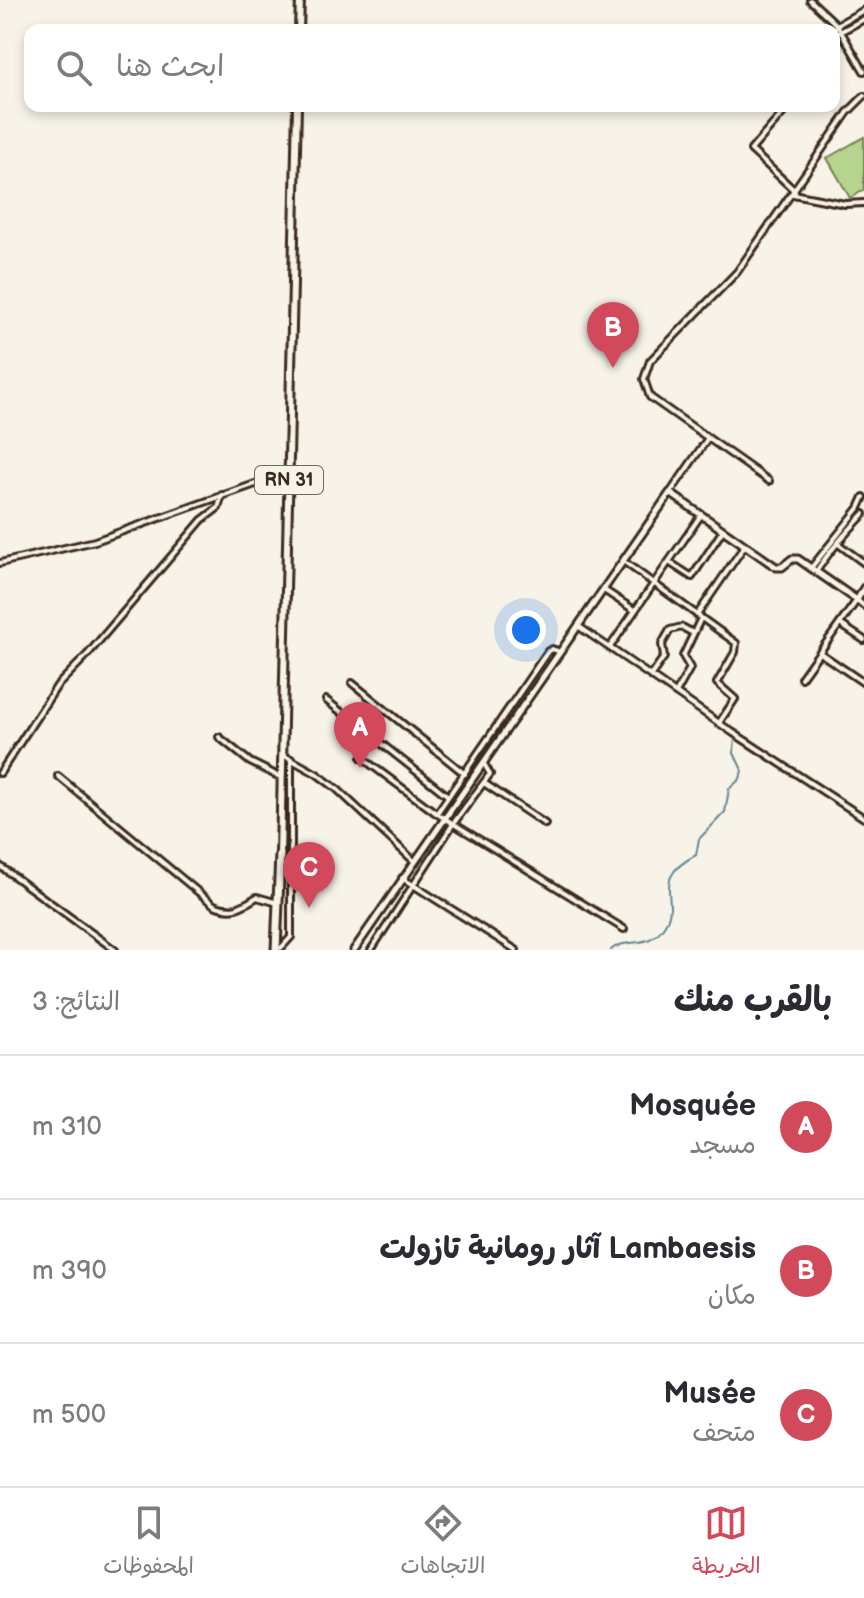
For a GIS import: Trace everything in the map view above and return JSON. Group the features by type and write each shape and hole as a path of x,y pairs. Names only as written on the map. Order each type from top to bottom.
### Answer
{"highway":[{"name":"RN 31","path":"280,854 280,949"},
{"name":"RN 31","path":"280,854 280,949"}],"main road":[{"path":"299,24 300,0"},
{"name":"RN 31","path":"280,854 297,112"}],"street":[{"path":"810,0 836,24"},
{"path":"839,24 864,10"},
{"path":"863,68 841,32 864,19"},
{"path":"769,481 650,397 644,379 650,361 737,272 848,112 864,96"},
{"path":"784,112 751,150 794,193 845,204 864,203"},
{"path":"354,950 708,438"},
{"path":"0,563 84,544 266,481 289,488"},
{"path":"670,493 778,568 795,558 864,606"},
{"path":"0,773 57,686 202,520 217,510 222,495"},
{"path":"814,570 864,497"},
{"path":"814,570 864,514"},
{"path":"610,647 701,515"},
{"path":"669,562 692,577 723,530"},
{"path":"837,542 864,563"},
{"path":"676,693 690,669 683,656 699,616 745,545"},
{"path":"623,561 737,645 717,683 735,698 719,723"},
{"path":"801,678 864,588"},
{"path":"604,590 634,610"},
{"path":"840,624 864,640"},
{"path":"578,626 864,818"},
{"path":"651,675 664,657 662,644 670,630 682,627 693,633"},
{"path":"436,813 548,651 560,652"},
{"path":"819,653 864,683"},
{"path":"352,683 465,774"},
{"path":"326,700 448,796"},
{"path":"219,737 238,754 282,778"},
{"path":"282,754 337,789 414,861"},
{"path":"362,758 445,819 624,929"},
{"path":"280,949 291,940 292,931 291,759"},
{"path":"371,950 453,824 484,783 490,771 484,764"},
{"path":"58,776 214,905 237,908 257,897 278,903"},
{"path":"484,783 545,824"},
{"path":"0,866 115,950"},
{"path":"402,878 516,950"}],"green space":[{"path":"864,137 864,190 850,198 827,158"}],"waterway":[{"path":"611,950 623,944 649,939 662,929 670,908 669,882 673,873 696,855 699,839 725,812 729,789 740,779 742,770 734,753 735,737"}],"place":[{"name":"Lambaesis آثار رومانية تازولت","path":"613,368"},
{"name":"Mosquée","path":"360,768"},
{"name":"Musée","path":"309,908"}]}
